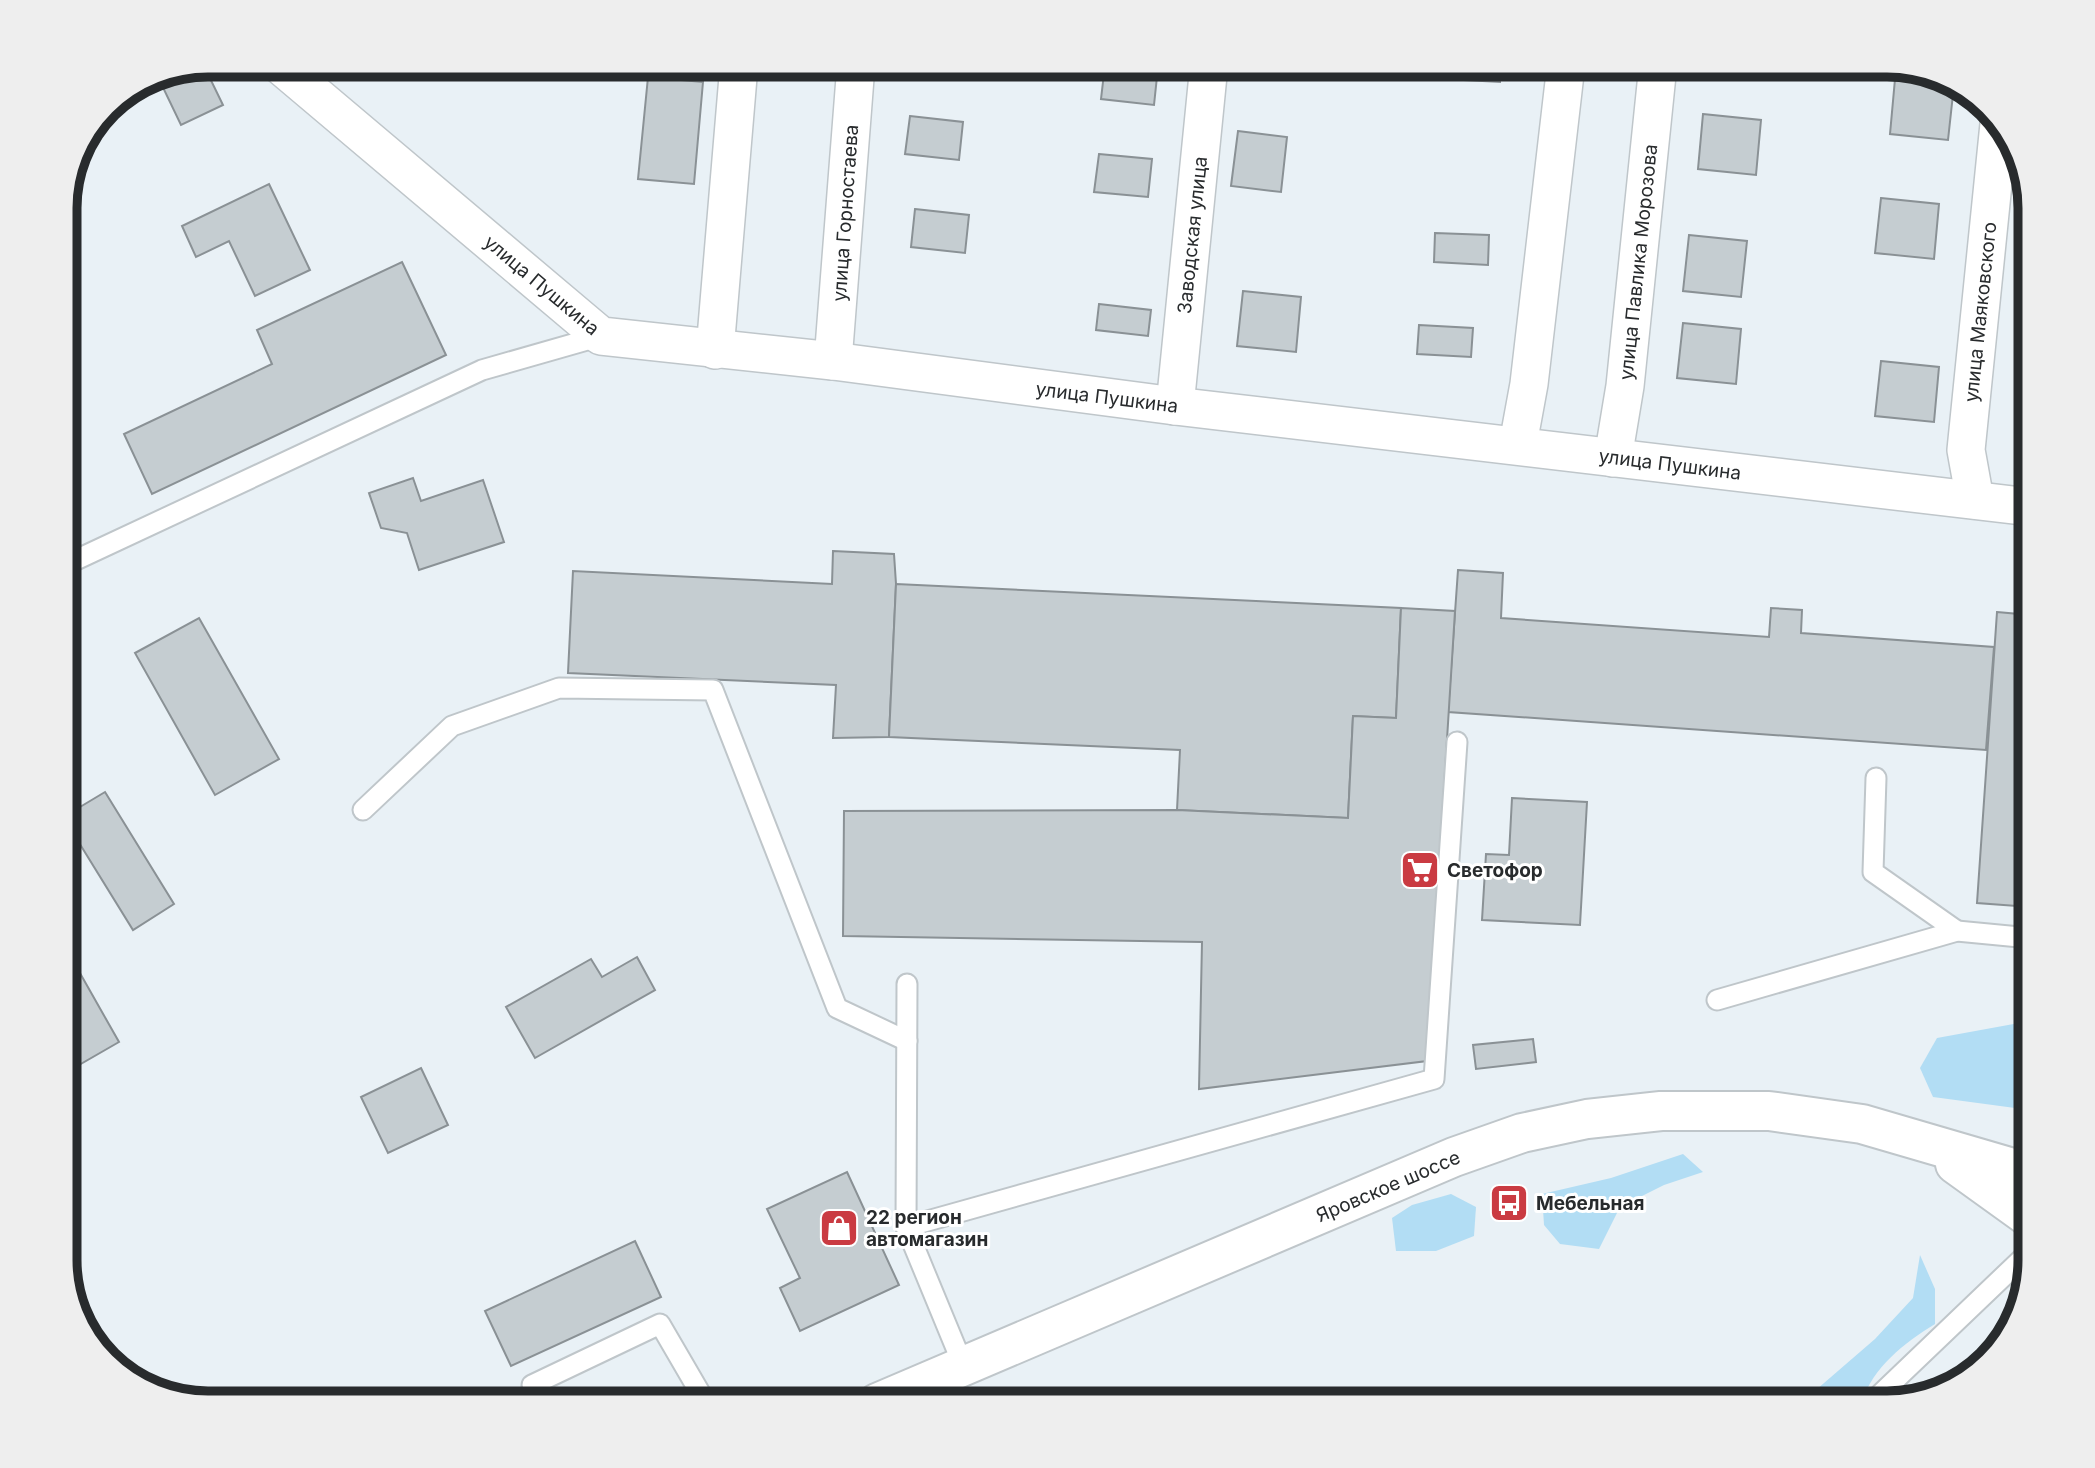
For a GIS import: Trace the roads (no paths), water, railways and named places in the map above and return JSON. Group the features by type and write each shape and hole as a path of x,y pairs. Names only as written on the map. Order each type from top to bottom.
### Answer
{"main road":[{"name":"Яровское шоссе","path":"904,1391 1454,1157 1522,1133 1587,1119 1661,1111 1769,1111 1862,1124 1927,1145"},
{"path":"1927,1145 2018,1170"},
{"path":"1927,1145 2018,1207"}],"street":[{"name":"улица Пушкина","path":"294,77 601,336 833,361 1175,406 1518,444 1614,458 2018,505"},
{"path":"715,350 738,77"},
{"name":"улица Горностаева","path":"833,361 855,77"},
{"name":"Заводская улица","path":"1175,406 1208,77"},
{"path":"1518,444 1529,384 1565,77"},
{"name":"улица Павлика Морозова","path":"1614,458 1625,386 1657,77"},
{"name":"улица Маяковского","path":"1975,500 1966,450 1997,139"}],"lane":[{"path":"77,559 482,370 601,336"},
{"path":"363,810 452,726 559,688 713,690 837,1008 907,1041"},
{"path":"906,1227 1434,1079 1457,743"},
{"path":"1877,778 1872,872 1957,931"},
{"path":"1717,1000 1957,931 2018,937"},
{"path":"907,984 906,1227 963,1365"},
{"path":"1884,1391 2018,1263"},
{"path":"532,1385 660,1324 699,1391"}],"place":[{"name":"Светофор","path":"1420,870"},
{"name":"Мебельная","path":"1509,1203"},
{"name":"22 регион автомагазин","path":"839,1228"}]}
